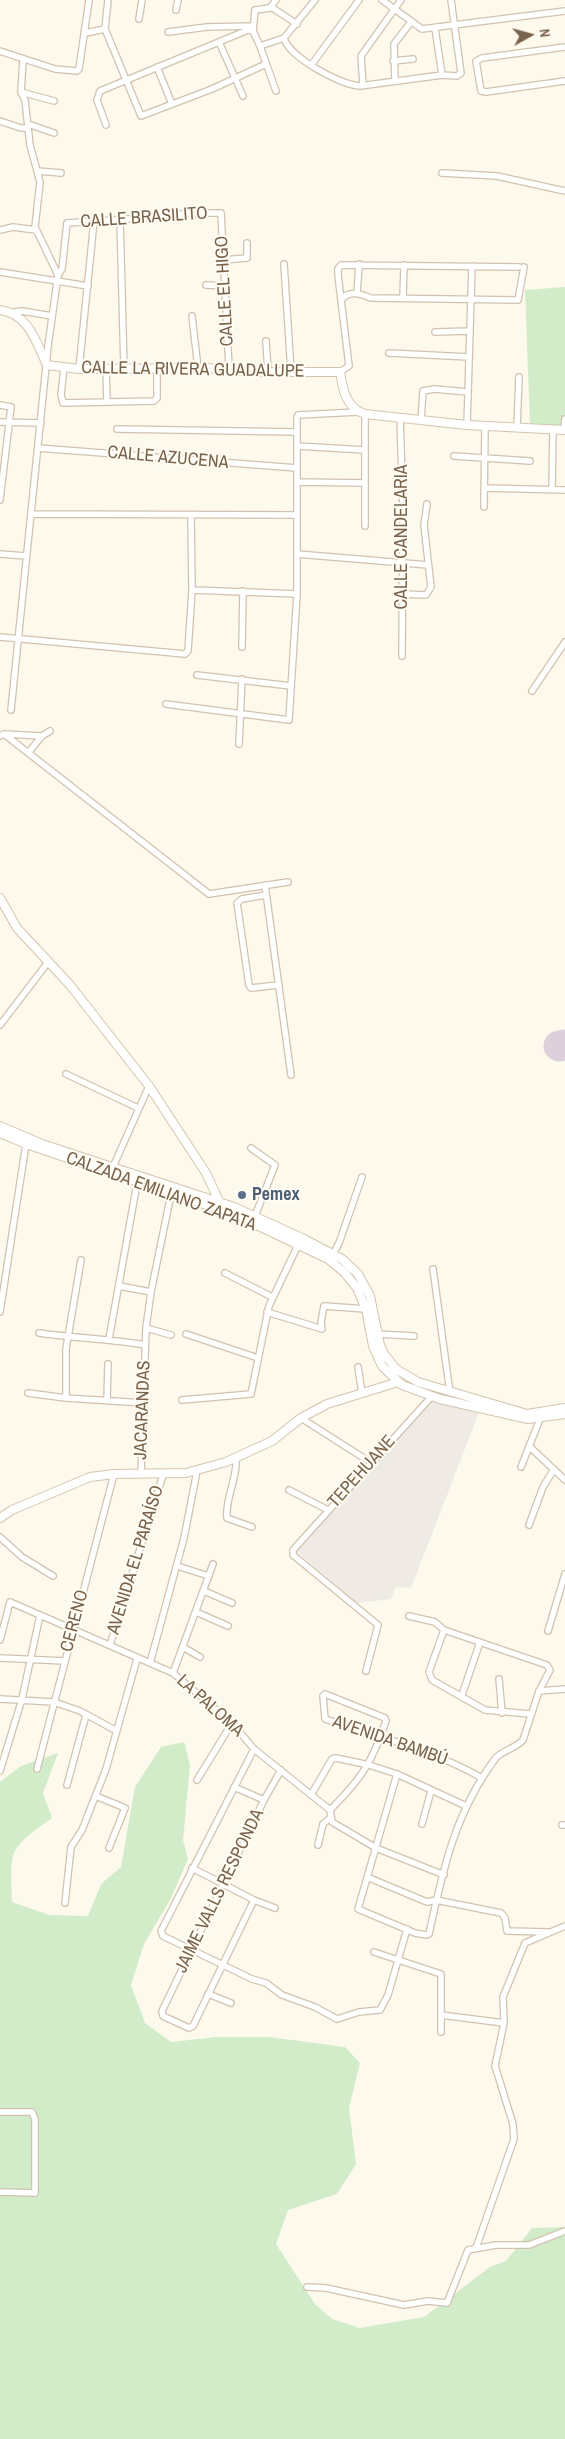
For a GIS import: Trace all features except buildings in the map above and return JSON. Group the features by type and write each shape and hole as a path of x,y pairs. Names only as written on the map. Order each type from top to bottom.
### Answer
{"street":[{"path":"0,51 55,69 77,71 79,69 89,0"},
{"path":"108,0 105,29 141,116 266,64"},
{"path":"139,19 142,0"},
{"path":"176,10 178,0"},
{"path":"271,7 276,0"},
{"path":"260,48 284,38 315,0"},
{"path":"312,64 359,0"},
{"path":"382,0 422,29 565,11"},
{"path":"364,84 361,56 401,0"},
{"path":"284,38 290,50 338,82 350,86 442,75 460,75 451,0"},
{"path":"276,91 253,28 255,10 271,7 297,24"},
{"path":"396,81 393,60 394,44 411,22"},
{"path":"168,32 207,27 253,28"},
{"path":"106,125 97,94 126,78 253,28"},
{"path":"435,28 442,75"},
{"path":"84,33 105,29"},
{"path":"219,42 243,96"},
{"path":"565,47 477,59 481,91 565,81"},
{"path":"393,60 412,59"},
{"path":"11,710 52,316 58,278 50,253 36,230 40,191 25,100 21,92 23,60"},
{"path":"157,67 172,104"},
{"path":"21,92 54,101"},
{"path":"0,121 21,128 28,126 54,133"},
{"path":"38,172 61,173"},
{"path":"442,173 497,176 565,192"},
{"name":"CALLE BRASILITO","path":"58,278 62,269 67,223 190,213 221,213"},
{"name":"CALLE EL HIGO","path":"221,213 229,368"},
{"path":"120,219 124,369"},
{"path":"79,369 94,221"},
{"path":"0,230 13,227 36,230"},
{"path":"223,260 246,258 247,243"},
{"path":"284,264 291,371"},
{"path":"357,293 359,264"},
{"path":"342,299 344,296 357,293 371,298 518,300 522,267 359,264 341,265 338,268 349,366 340,372 348,403 361,413 365,450 365,526"},
{"path":"403,298 404,265"},
{"path":"459,266 470,269 472,278"},
{"path":"467,425 472,266"},
{"path":"0,272 58,278 88,286"},
{"path":"206,285 226,286"},
{"path":"0,310 22,311 52,316"},
{"path":"14,312 37,339 47,365"},
{"path":"192,316 198,368"},
{"path":"435,332 470,331"},
{"path":"266,341 268,372"},
{"path":"389,353 469,357"},
{"name":"CALLE LA RIVERA GUADALUPE","path":"47,365 79,369 229,368 268,372 340,372"},
{"path":"64,368 61,395 63,403 154,401 157,398 157,368"},
{"path":"106,369 107,401"},
{"path":"517,427 518,377"},
{"path":"421,420 423,391 434,389 468,392"},
{"path":"0,404 11,407 0,500"},
{"path":"166,704 289,720 297,594 298,415 361,413 467,425 565,430 565,419"},
{"name":"CALLE CANDELARIA","path":"400,418 403,563 402,656"},
{"path":"0,422 41,423"},
{"path":"484,508 485,426"},
{"path":"117,429 297,432"},
{"path":"552,488 553,429"},
{"path":"297,446 365,450"},
{"name":"CALLE AZUCENA","path":"38,448 297,468"},
{"path":"454,456 485,460 530,461"},
{"path":"297,482 365,483"},
{"path":"484,488 533,491 552,488 565,490"},
{"path":"402,594 426,596 429,594 431,587 424,525 427,504"},
{"path":"31,514 296,515"},
{"path":"0,637 184,654 188,651 192,590 188,515"},
{"path":"0,554 26,556"},
{"path":"298,554 428,565"},
{"path":"192,590 297,594"},
{"path":"242,647 243,591"},
{"path":"532,691 565,642"},
{"path":"197,675 291,686"},
{"path":"239,744 242,680"},
{"path":"28,752 42,736 50,731"},
{"path":"2,735 42,736"},
{"path":"2,735 28,752 209,894 288,882"},
{"path":"265,885 292,1074"},
{"path":"266,895 242,899 237,903 245,970 251,988 279,985"},
{"path":"0,898 17,928 49,961 149,1086 206,1173 219,1201"},
{"path":"0,1025 49,961"},
{"path":"66,1074 138,1108"},
{"path":"113,1167 149,1086"},
{"name":"CALZADA EMILIANO ZAPATA","path":"0,1126 42,1144 113,1167 171,1194 233,1214 328,1259 344,1272 357,1288 366,1309 373,1346 382,1366 398,1382 416,1392 528,1419 540,1419 565,1414"},
{"name":"CALZADA EMILIANO ZAPATA","path":"0,1133 26,1144 138,1179 219,1201 255,1216 333,1254 349,1264 365,1286 374,1310 377,1334 384,1354 396,1369 418,1382 450,1393 527,1414 565,1408"},
{"path":"0,1312 2,1283 26,1144"},
{"path":"251,1148 275,1165 255,1216"},
{"path":"333,1254 339,1243 362,1178"},
{"path":"109,1339 138,1179"},
{"name":"JACARANDAS","path":"141,1474 146,1328 151,1292 171,1194"},
{"path":"182,1400 250,1394 267,1312 272,1297 298,1245"},
{"path":"66,1398 68,1337 81,1260"},
{"path":"433,1269 450,1393"},
{"path":"225,1273 272,1297"},
{"path":"119,1286 151,1292"},
{"path":"267,1312 322,1329 321,1322 324,1306 366,1309"},
{"path":"146,1328 171,1335"},
{"path":"39,1333 145,1344"},
{"path":"186,1334 258,1358"},
{"path":"377,1334 414,1336"},
{"path":"107,1401 108,1364"},
{"path":"358,1367 362,1393"},
{"path":"389,1375 391,1370 396,1369"},
{"path":"1,1517 12,1510 90,1477 114,1474 163,1475 197,1471 236,1458 272,1441 301,1418 326,1404 398,1382"},
{"path":"28,1393 66,1398 144,1403"},
{"name":"TEPEHUANE","path":"366,1671 378,1624 293,1556 293,1550 370,1462 432,1396"},
{"path":"301,1418 370,1462"},
{"path":"521,1467 540,1419"},
{"path":"529,1446 565,1480"},
{"path":"236,1458 236,1471 230,1488 227,1518 252,1527"},
{"path":"529,1525 543,1487 554,1469"},
{"path":"150,1663 184,1538 197,1471"},
{"name":"CERENO","path":"37,1769 114,1474"},
{"name":"AVENIDA EL PARAÍSO","path":"110,1645 163,1475"},
{"path":"289,1490 328,1510"},
{"path":"0,1537 22,1557 53,1576"},
{"path":"173,1673 213,1564"},
{"path":"176,1566 208,1576"},
{"path":"548,1631 565,1574"},
{"path":"204,1591 232,1603"},
{"name":"LA PALOMA","path":"0,1640 10,1602 73,1628 137,1659 173,1673 232,1723 254,1748 330,1810"},
{"path":"196,1612 228,1626"},
{"path":"0,1771 22,1699 40,1615"},
{"path":"398,1774 358,1909 415,1933 428,1935 451,1841 466,1806 497,1757 518,1746 523,1740 530,1714 550,1670 549,1667 444,1630 435,1622 409,1616"},
{"path":"444,1630 428,1672 432,1680 462,1695 485,1710 530,1714"},
{"path":"462,1695 480,1642"},
{"path":"182,1647 200,1658"},
{"path":"0,1658 65,1661"},
{"path":"65,1903 71,1848 96,1796 137,1659"},
{"path":"499,1679 502,1713"},
{"path":"539,1691 565,1689"},
{"name":"AVENIDA BAMBÚ","path":"380,1738 386,1721 385,1718 325,1694 323,1696 324,1718 380,1738 414,1746 482,1778"},
{"path":"0,1699 54,1702 86,1715 115,1730"},
{"path":"67,1785 86,1715"},
{"path":"197,1780 232,1723"},
{"path":"380,1738 369,1765 353,1788 330,1810 330,1818 332,1822 352,1836 376,1848 444,1875"},
{"path":"254,1748 192,1868 161,1934 266,1983 282,1995 315,2007 337,2019 360,2012 380,2010 399,1962 407,1929"},
{"path":"311,1795 334,1758 369,1765 398,1774 466,1806"},
{"name":"JAIME VALLS RESPONDA","path":"208,1994 190,2028 162,2014 222,1884 281,1770"},
{"path":"234,1786 264,1800"},
{"path":"422,1824 431,1791"},
{"path":"96,1796 125,1808 109,1848"},
{"path":"318,1845 323,1824 330,1818"},
{"path":"192,1868 254,1900 275,1908"},
{"path":"367,1877 428,1902 436,1900 501,1913 505,1918 507,1931 552,1932"},
{"path":"231,2003 208,1994 254,1900"},
{"path":"476,2248 514,2139 513,2124 495,2066 504,2023 504,1990 525,1943 565,1926"},
{"path":"374,1952 399,1962 441,1974 441,2032"},
{"path":"441,2015 504,2023"},
{"path":"0,2112 32,2112 35,2119 35,2193 0,2192"},
{"path":"307,2287 326,2288 404,2305 433,2301 444,2304 447,2303 468,2250 496,2245 529,2245 565,2231"}],"shaded area":[{"path":"435,1399 480,1410 411,1588 396,1587 391,1599 357,1603 295,1550 371,1464"}],"green space":[{"path":"565,287 565,427 530,425 525,290"},
{"path":"184,1742 190,1765 183,1840 188,1859 170,1900 144,1944 131,1985 145,2023 171,2042 217,2037 269,2037 345,2047 360,2063 349,2108 356,2164 337,2194 288,2210 276,2244 315,2304 332,2319 360,2328 424,2317 490,2267 506,2261 532,2228 565,2227 565,2439 0,2439 0,1782 21,1766 58,1753 43,1793 52,1818 19,1844 15,1852 12,1860 12,1902 49,1915 88,1916 101,1884 121,1867 135,1787 161,1747"}],"runway":[{"path":"559,1046 565,1045"}],"place":[{"name":"Pemex","path":"242,1195"}]}
